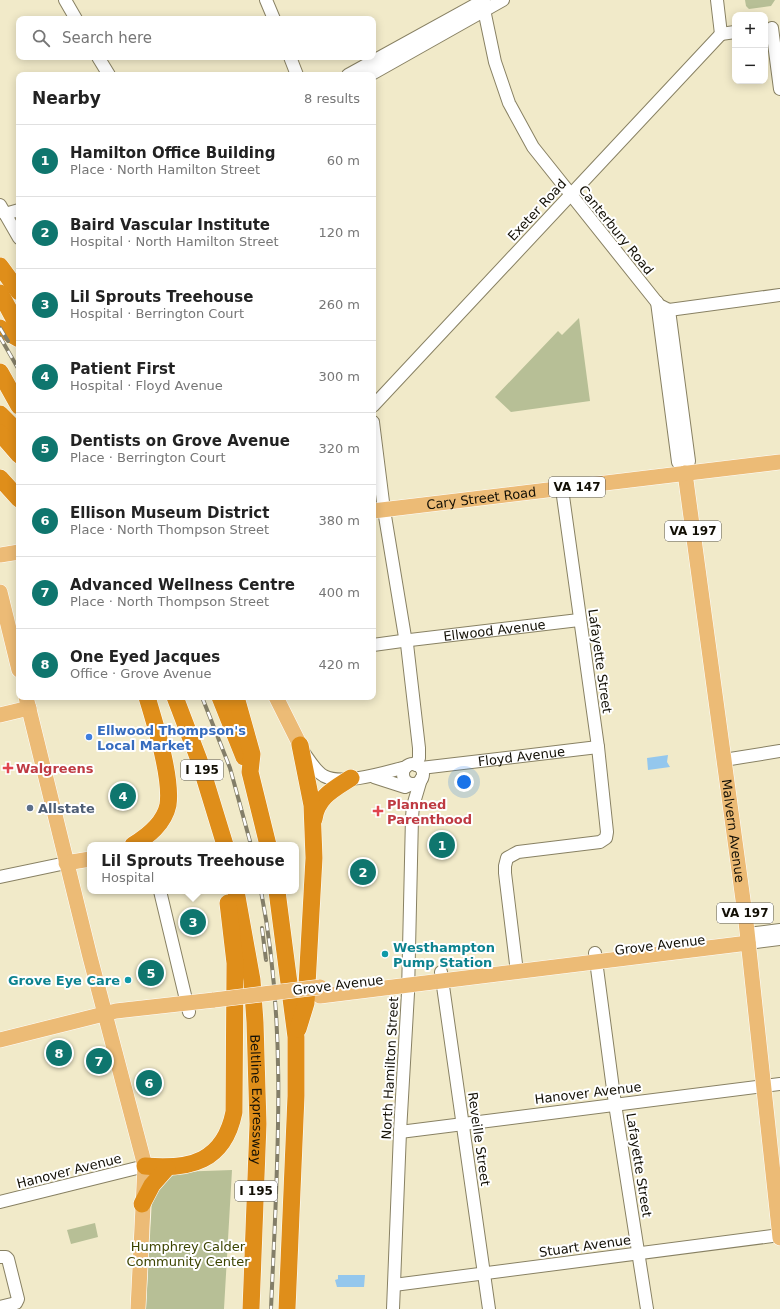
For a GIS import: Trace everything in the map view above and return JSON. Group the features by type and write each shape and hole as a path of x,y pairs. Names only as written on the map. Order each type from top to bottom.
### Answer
{"highway":[{"path":"0,266 16,288"},
{"path":"0,293 16,322"},
{"path":"0,328 16,337"},
{"path":"0,372 16,401"},
{"path":"0,414 16,429"},
{"path":"0,433 16,452"},
{"path":"0,478 16,496"},
{"path":"137,842 152,832 164,815 168,805 166,772 148,700"},
{"name":"I 195","path":"176,700 199,760 224,842"},
{"path":"221,700 250,772 267,842"},
{"path":"237,700 252,754 250,772"},
{"path":"296,1037 306,1003 314,858 312,805 300,745"},
{"path":"313,825 316,808 324,797 352,778"},
{"path":"145,1166 167,1168 189,1165 212,1153 227,1136 233,1117 236,963 228,894"},
{"name":"Beltline Expressway","path":"237,894 251,972 255,1022 258,1124 251,1309"},
{"name":"I 195","path":"277,894 296,1037 295,1112 287,1309"},
{"path":"142,1204 152,1185 167,1168"}],"main road":[{"name":"Cary Street Road","path":"378,510 780,462"},
{"name":"Malvern Avenue","path":"685,473 748,939 780,1236"},
{"path":"0,555 16,552"},
{"path":"0,561 16,560"},
{"path":"0,592 16,658"},
{"path":"278,700 300,745"},
{"path":"0,715 28,703 66,863 145,1166 138,1309"},
{"path":"66,863 87,860"},
{"name":"Grove Avenue","path":"0,1040 64,1024 106,1018 748,939"}],"street":[{"path":"66,0 74,16"},
{"path":"266,0 273,16"},
{"path":"354,72 483,3 503,0"},
{"path":"717,0 721,34 732,32"},
{"path":"375,72 483,3"},
{"name":"Canterbury Road","path":"483,3 495,62 509,103 533,147 657,302 669,310"},
{"path":"772,28 780,89"},
{"name":"Exeter Road","path":"376,403 721,34"},
{"path":"100,60 107,72"},
{"path":"291,60 297,72"},
{"path":"9,217 16,232"},
{"path":"685,473 689,461 669,310 780,295"},
{"path":"657,302 678,462 685,473"},
{"name":"North Hamilton Street","path":"376,475 378,510 406,640 419,748 418,758 412,776 413,806 408,980 393,1309"},
{"name":"Lafayette Street","path":"516,967 505,873 505,866 508,858 518,852 592,844 600,842 606,838 607,827 598,747 562,489"},
{"name":"Ellwood Avenue","path":"376,645 580,620"},
{"name":"Floyd Avenue","path":"300,745 314,768 323,776 333,778 412,776 598,747"},
{"path":"724,760 780,751"},
{"name":"Floyd Avenue","path":"374,777 385,772 412,776"},
{"name":"North Hamilton Street","path":"412,776 413,806"},
{"path":"0,877 66,863"},
{"path":"161,894 188,1008"},
{"name":"Grove Avenue","path":"748,939 780,930"},
{"name":"Grove Avenue","path":"748,939 780,939"},
{"name":"Lafayette Street","path":"596,957 615,1104 648,1309"},
{"name":"Reveille Street","path":"441,976 490,1309"},
{"name":"Hanover Avenue","path":"400,1132 780,1084"},
{"name":"Hanover Avenue","path":"0,1202 145,1166"},
{"name":"Stuart Avenue","path":"394,1285 780,1236"},
{"path":"0,1257 6,1257 8,1259 18,1299 16,1303 0,1307"}],"green space":[{"path":"745,0 775,0 771,6 749,9 746,6"},
{"path":"579,318 590,401 511,412 495,397 558,331 562,335"},
{"name":"Humphrey Calder Community Center","path":"232,1170 224,1309 146,1309 152,1199 157,1188 176,1172"},
{"path":"95,1223 98,1237 71,1244 67,1230"}],"water":[{"path":"668,755 667,762 670,767 648,770 647,758"},
{"path":"338,1275 365,1275 364,1287 337,1287 335,1280 338,1279"}],"railway":[{"path":"0,328 8,341"},
{"path":"0,337 16,365"},
{"path":"203,700 230,768 250,842"},
{"path":"261,894 275,995 278,1047 278,1152 271,1309"},
{"path":"262,928 266,960"}],"place":[{"name":"Ellwood Thompson's Local Market","path":"89,737"},
{"name":"Walgreens","path":"8,768"},
{"name":"Patient First","path":"123,796"},
{"name":"Allstate","path":"30,808"},
{"name":"Planned Parenthood","path":"378,811"},
{"name":"Hamilton Office Building","path":"442,845"},
{"name":"Baird Vascular Institute","path":"363,872"},
{"name":"Lil Sprouts Treehouse","path":"193,922"},
{"name":"Westhampton Pump Station","path":"385,954"},
{"name":"Dentists on Grove Avenue","path":"151,973"},
{"name":"Grove Eye Care","path":"128,980"},
{"name":"One Eyed Jacques","path":"59,1053"},
{"name":"Advanced Wellness Centre","path":"99,1061"},
{"name":"Ellison Museum District","path":"149,1083"}]}
